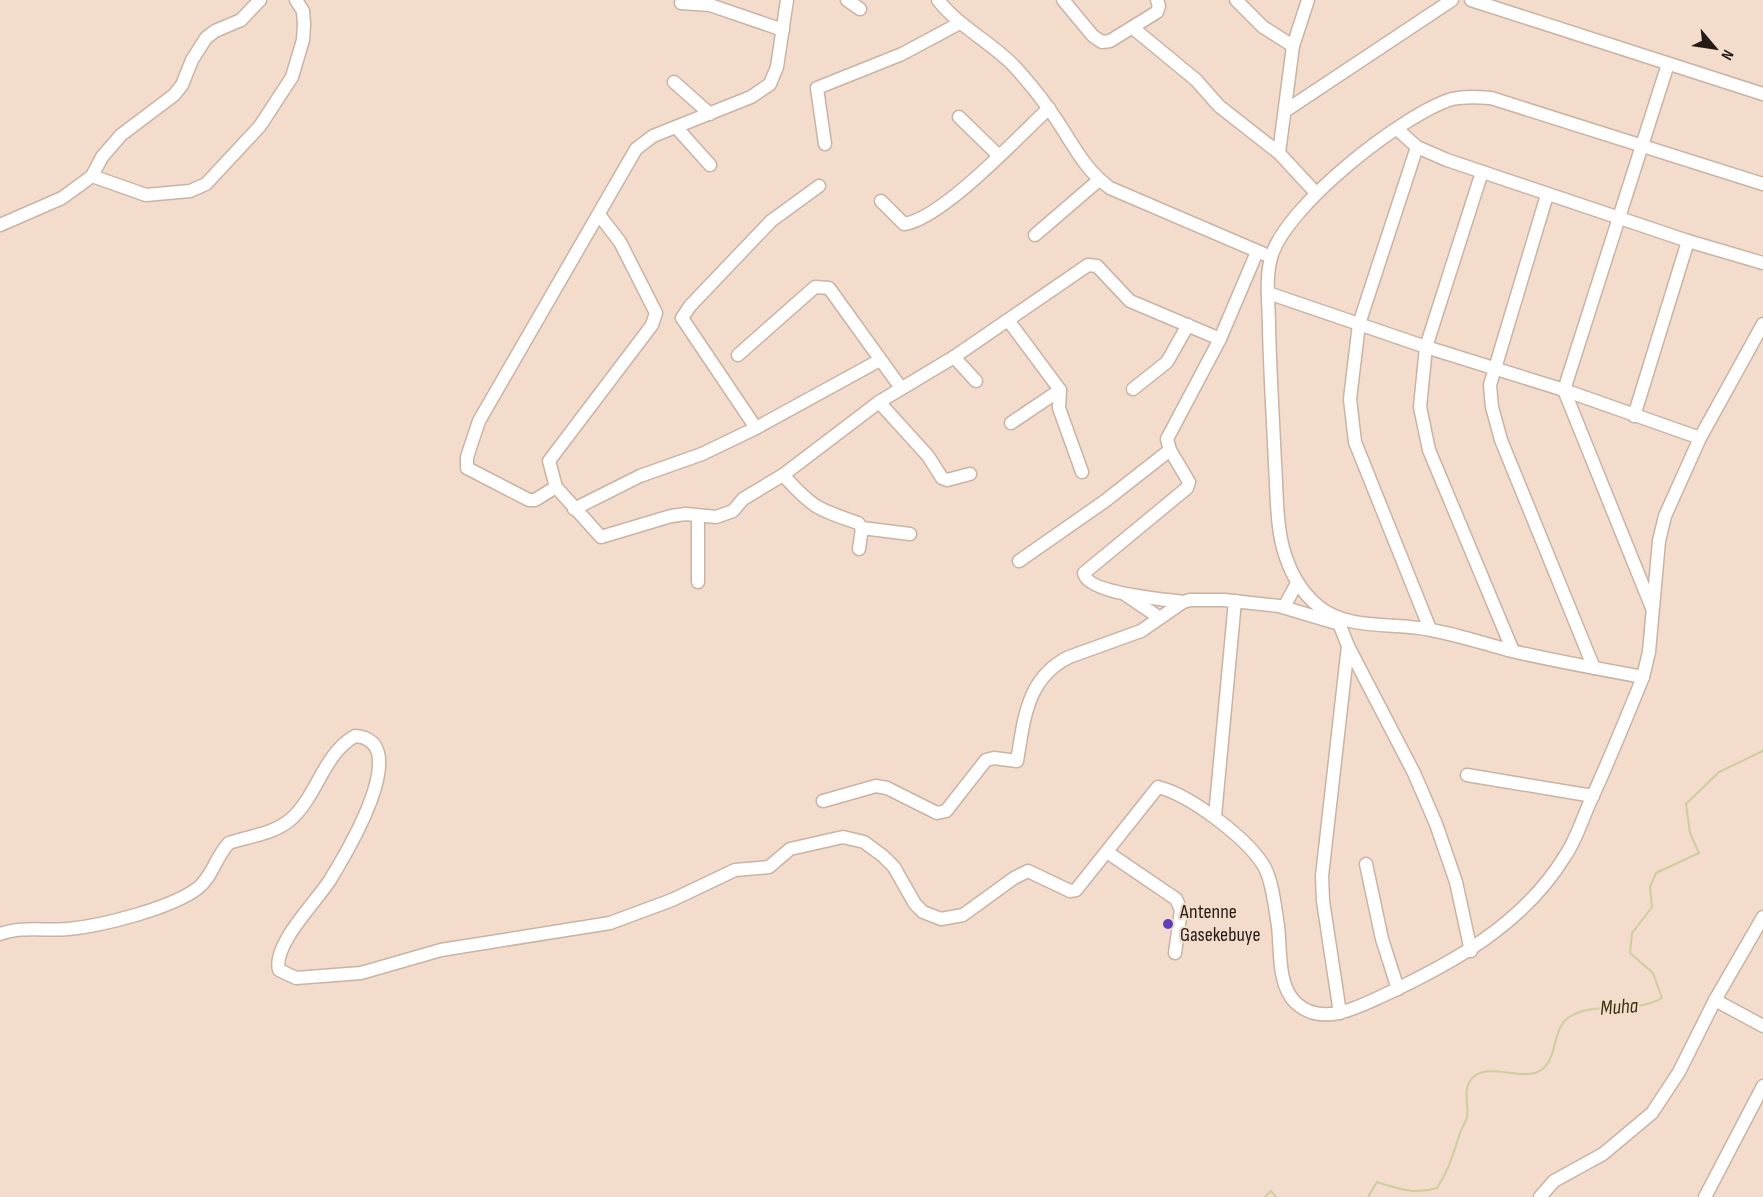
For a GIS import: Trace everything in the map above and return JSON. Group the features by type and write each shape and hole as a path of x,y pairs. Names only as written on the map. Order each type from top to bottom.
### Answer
{"street":[{"path":"0,225 62,198 92,176 102,157 121,135 178,90 198,49 206,38 215,31 241,20 260,0"},
{"path":"92,176 146,195 190,191 206,184 260,126 292,77 303,40 304,25 303,11 296,0"},
{"path":"556,487 535,500 529,500 467,468 465,464 479,422 600,216 636,149 653,136 751,97 770,84 777,67 787,0"},
{"path":"847,0 860,9"},
{"path":"938,0 960,23 1014,65 1049,108 1082,162 1099,180 1110,188 1271,256"},
{"path":"1063,0 1093,36 1102,42 1133,28 1157,12 1159,6 1157,0"},
{"path":"1236,0 1263,27 1293,46"},
{"path":"1279,153 1293,46 1308,0"},
{"path":"1285,111 1450,0"},
{"path":"1471,0 1549,23 1763,94"},
{"path":"681,3 710,6 783,30"},
{"path":"825,144 817,88 902,54 960,23"},
{"path":"1133,28 1196,80 1219,106 1279,153 1315,192"},
{"path":"1654,612 1564,390 1668,64"},
{"path":"674,82 710,114"},
{"path":"1471,951 1456,882 1436,824 1414,773 1348,646 1339,621 1305,594 1297,583 1283,548 1278,512 1268,293 1271,256 1295,216 1315,192 1397,129 1429,109 1452,99 1474,96 1491,98 1763,184"},
{"path":"881,201 904,224 913,223 951,199 1049,108"},
{"path":"959,117 998,155"},
{"path":"676,127 710,165"},
{"path":"1397,129 1417,147 1482,172 1688,241 1763,263"},
{"path":"1417,147 1359,324 1350,399 1355,442 1430,629"},
{"path":"1482,172 1426,347 1420,407 1423,430 1513,651"},
{"path":"1035,235 1099,180"},
{"path":"756,428 682,318 690,306 771,221 819,186"},
{"path":"1547,195 1494,368 1490,385 1492,407 1501,440 1594,668"},
{"path":"600,216 620,242 656,313 652,325 551,455 548,467 556,487 601,537 671,516 716,518 732,511 743,499 783,475 879,402 954,357 1092,264 1130,300 1220,339"},
{"path":"1634,416 1688,241"},
{"path":"1257,252 1220,339 1167,439 1170,450 1190,482 1187,488 1084,573 1087,581 1092,585 1125,594 1183,602 1235,601 1290,609 1339,621 1430,629 1513,651 1643,676"},
{"path":"738,355 815,287 822,286 829,288 901,388"},
{"path":"1268,293 1426,347 1564,390 1700,438"},
{"path":"1008,320 1060,390 1059,408 1083,472"},
{"path":"0,934 16,930 88,927 161,906 197,888 210,874 229,843 274,830 290,820 306,800 322,771 355,736 372,743 378,750 379,778 343,857 324,890 294,929 280,955 279,970 288,977 361,974 441,950 610,923 672,900 735,870 769,867 790,849 843,837 864,842 884,856 894,867 915,904 923,912 941,920 963,915 1014,878 1028,871 1073,891 1158,787 1215,816 1259,860 1266,870 1277,923 1284,979 1292,999 1314,1015 1340,1013 1398,989 1471,951 1521,909 1567,854 1643,676 1654,612 1659,541 1665,516 1700,438 1753,338 1763,324"},
{"path":"1133,389 1167,362 1188,325"},
{"path":"954,357 976,381"},
{"path":"574,509 640,476 702,454 756,428 880,360"},
{"path":"1011,423 1060,390"},
{"path":"879,402 928,456 942,478 947,480 970,474"},
{"path":"1019,561 1105,501 1170,450"},
{"path":"783,475 807,501 818,509 858,523 862,528 910,534"},
{"path":"698,516 698,582"},
{"path":"859,549 862,528"},
{"path":"1290,609 1297,583"},
{"path":"1125,594 1160,618"},
{"path":"1290,609 1305,594"},
{"path":"1215,816 1235,601"},
{"path":"823,801 876,786 887,788 937,813 946,811 986,760 994,758 1017,761 1021,728 1031,693 1059,663 1069,657 1141,631 1183,602"},
{"path":"1340,1013 1323,901 1322,876 1348,646"},
{"path":"1467,775 1593,796"},
{"path":"1107,852 1176,899 1181,910 1175,953"},
{"path":"1366,864 1382,939 1398,989"},
{"path":"1543,1196 1554,1181 1603,1154 1652,1113 1679,1072 1715,1000 1763,918"},
{"path":"1715,1000 1763,1026"},
{"path":"1705,1197 1763,1086"}],"waterway":[{"name":"Muha","path":"1368,1197 1377,1182 1414,1191 1437,1188 1448,1168 1466,1119 1467,1089 1470,1081 1476,1075 1491,1071 1535,1073 1548,1063 1559,1030 1569,1017 1591,1009 1639,1006 1662,998 1653,973 1630,953 1632,933 1652,907 1650,887 1656,873 1699,853 1690,833 1686,804 1719,772 1763,751"},
{"name":"Muha","path":"1265,1197 1271,1191 1276,1197"}],"place":[{"name":"Antenne Gasekebuye","path":"1168,924"}]}
